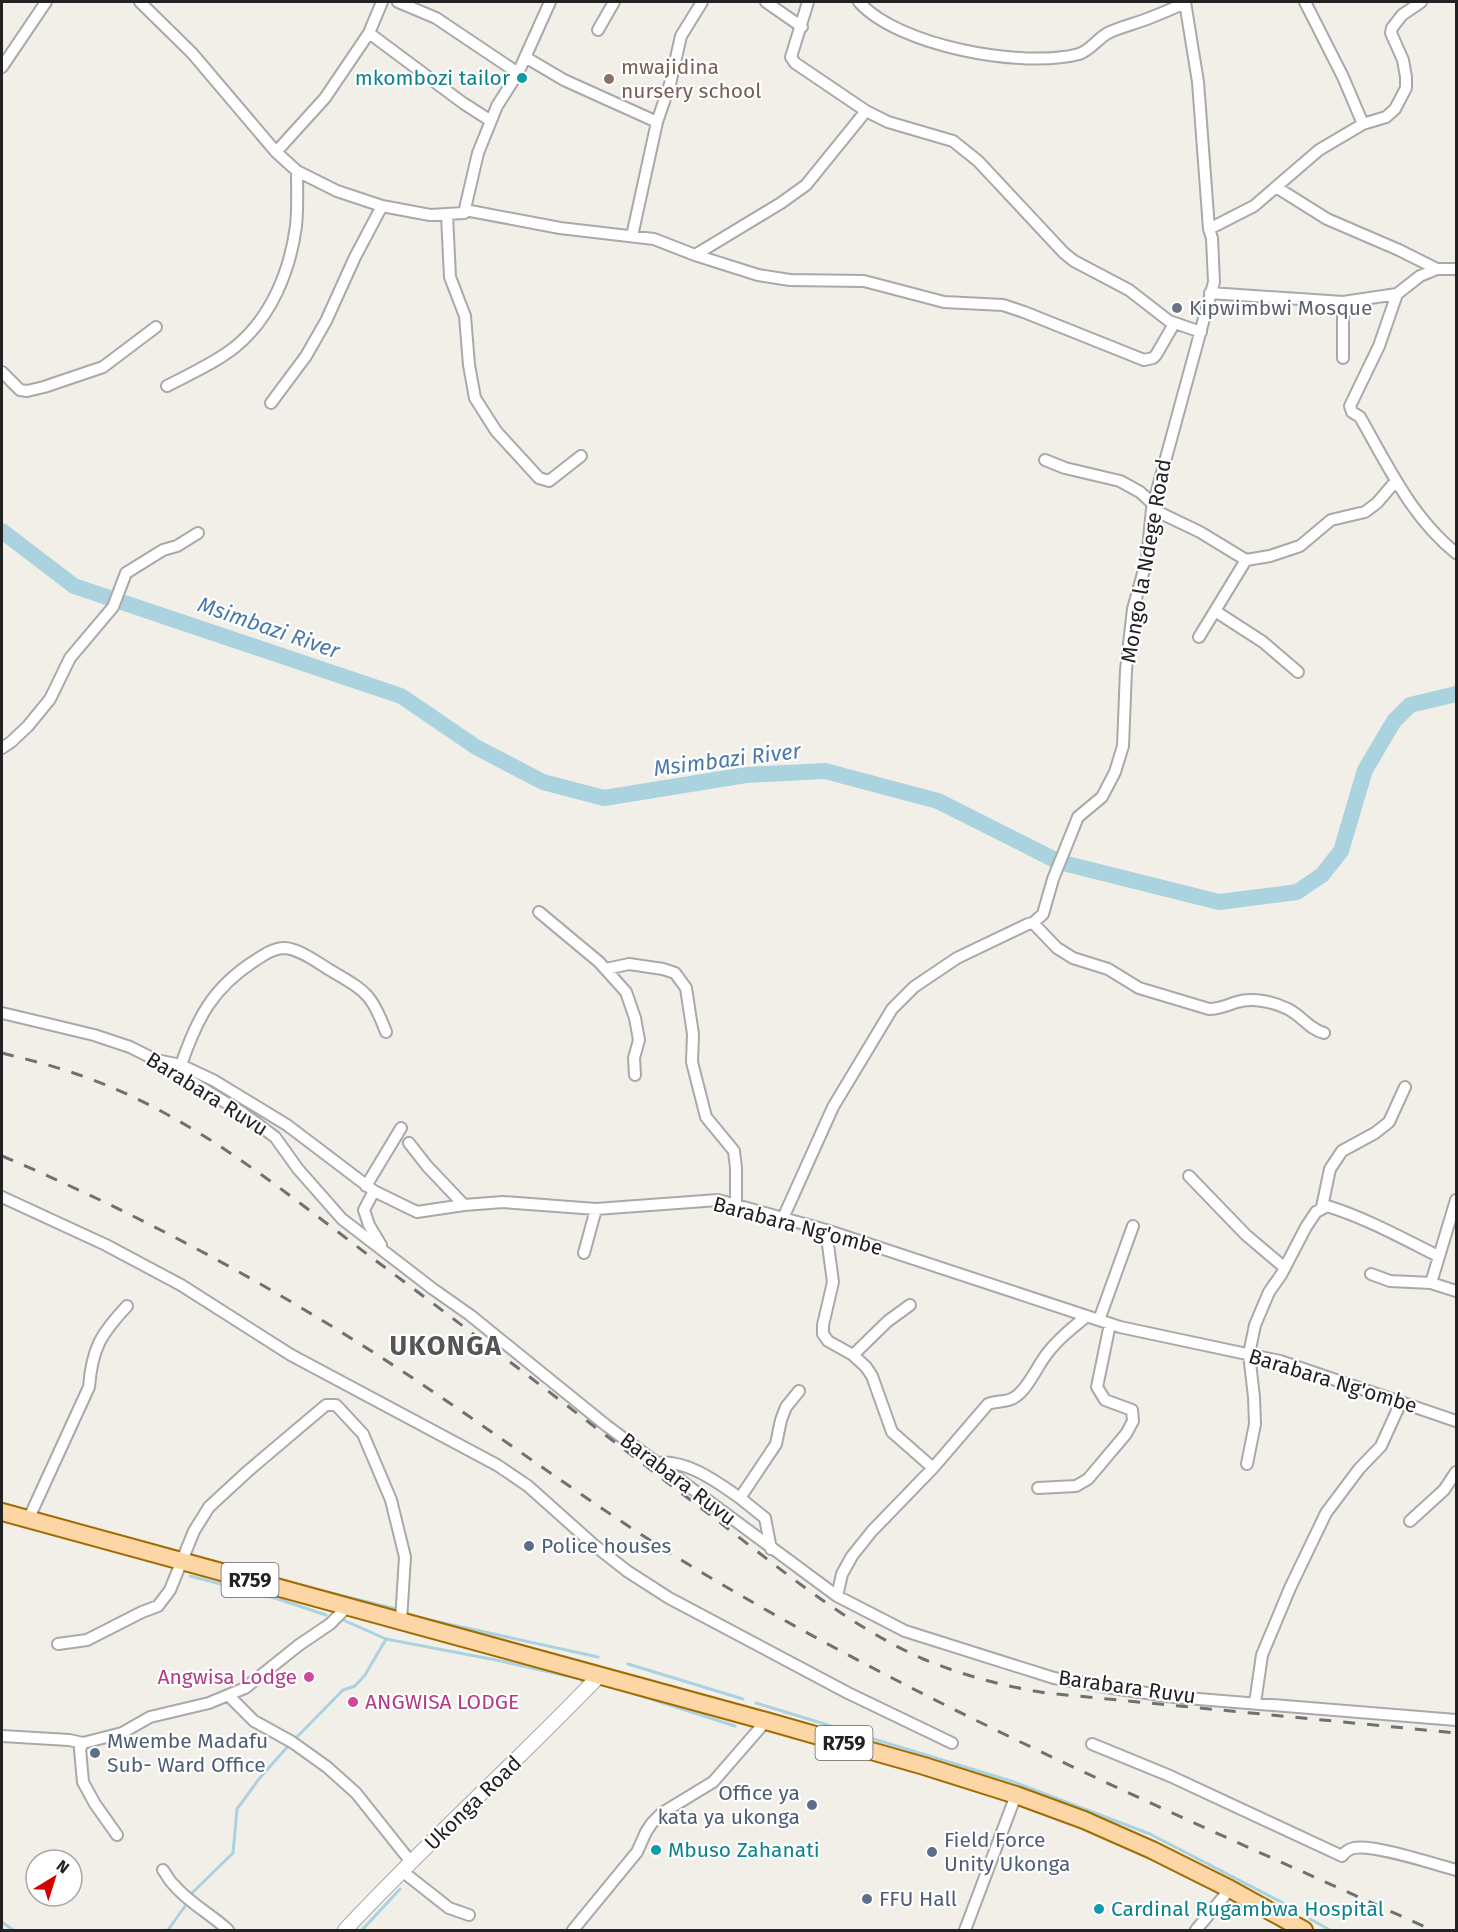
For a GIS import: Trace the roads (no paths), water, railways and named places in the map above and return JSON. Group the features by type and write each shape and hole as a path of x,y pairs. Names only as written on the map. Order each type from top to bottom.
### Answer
{"main road":[{"name":"R759","path":"2,1512 766,1721 1016,1795 1084,1820 1143,1846 1230,1889 1305,1930"}],"street":[{"path":"2,67 46,2"},
{"path":"140,2 192,53 276,152 297,171 337,191 382,206 430,215 461,215 465,210 478,153 497,106 518,73 550,2"},
{"path":"276,152 324,98 369,33 382,2"},
{"path":"398,2 436,18 518,73"},
{"path":"598,30 614,2"},
{"path":"632,236 657,122 670,84 681,36 702,2"},
{"path":"766,2 802,27"},
{"path":"808,2 792,60 866,111 888,122 953,141 966,150 1074,261 1130,290 1174,324 1201,332"},
{"path":"859,2 873,15 927,42 993,56 1050,59 1080,54 1090,49 1107,33 1185,2"},
{"name":"Mongo la Ndege Road","path":"1033,924 1043,914 1053,879 1078,816 1101,796 1114,772 1123,746 1126,670 1133,609 1147,559 1152,507 1215,274 1209,229 1198,82 1185,2"},
{"path":"1305,2 1343,77 1363,124"},
{"path":"1209,229 1254,206 1319,150 1363,124 1386,117 1395,109 1406,88 1403,60 1391,33 1392,28 1402,15 1421,2"},
{"path":"369,33 491,121"},
{"path":"525,57 564,80 657,122"},
{"path":"695,255 781,203 806,185 866,111"},
{"path":"167,386 234,348 264,315 283,280 287,267 296,226 297,171"},
{"path":"1276,187 1327,219 1437,269"},
{"path":"272,403 306,356 326,321 355,257 382,206"},
{"path":"465,210 597,234 654,239 758,275 790,280 864,281 944,302 1003,305 1144,360 1156,355 1174,324"},
{"path":"447,215 450,277 465,315 472,386 481,410 496,431 544,481 549,482 581,456"},
{"path":"1210,293 1343,302 1397,294 1420,276 1437,269 1456,269"},
{"path":"1397,294 1379,346 1350,406 1352,412 1360,417 1395,482 1435,535 1456,553"},
{"path":"1343,302 1343,358"},
{"path":"2,372 20,390 27,391 44,387 104,367 156,327"},
{"path":"1045,460 1065,468 1120,481 1140,492 1152,507 1246,560 1270,556 1300,546 1331,520 1365,512 1395,482"},
{"path":"2,748 12,742 28,726 50,699 70,658 113,607 126,573 163,550 177,546 198,533"},
{"path":"1199,637 1246,560"},
{"path":"1215,611 1263,642 1298,672"},
{"path":"539,912 606,969 626,992 635,1018 639,1040 634,1058 634,1075"},
{"path":"783,1218 833,1107 892,1009 914,987 957,958 1019,927 1033,924 1057,948 1073,958 1108,969 1139,988 1209,1009 1220,1008 1239,1001 1258,1000 1289,1010 1315,1031 1324,1033"},
{"path":"181,1065 193,1030 204,1009 218,991 246,966 272,950 286,948 300,953 360,987 375,1005 386,1032"},
{"path":"606,969 629,964 663,969 675,973 686,988 693,1034 692,1062 706,1117 734,1151 736,1204"},
{"name":"Barabara Ruvu","path":"2,1013 94,1035 130,1047 158,1061 241,1112 275,1137 342,1219 470,1314 656,1463 771,1549 837,1596 905,1631 1054,1678 1173,1697 1456,1720"},
{"name":"Barabara Ng'ombe","path":"158,1061 181,1065 200,1072 287,1125 370,1189 417,1212 503,1202 596,1209 718,1200 826,1230 1110,1324 1280,1361 1456,1421"},
{"path":"1322,1208 1330,1169 1342,1151 1375,1133 1389,1122 1405,1087"},
{"path":"384,1251 369,1225 364,1210 370,1189 401,1128"},
{"path":"409,1143 464,1205"},
{"path":"1189,1176 1246,1235 1285,1268"},
{"path":"2,1197 106,1245 181,1285 291,1355 497,1465 528,1486 618,1564 669,1598 848,1693 952,1743"},
{"path":"1431,1283 1438,1256 1445,1243 1456,1200"},
{"path":"1247,1464 1255,1424 1249,1354 1255,1325 1269,1292 1316,1212 1327,1206 1365,1221 1438,1256"},
{"path":"584,1253 596,1209"},
{"path":"1099,1320 1133,1226"},
{"path":"826,1230 833,1282 823,1325 824,1334 828,1341 853,1355 866,1367 872,1376 892,1432 933,1468"},
{"path":"1371,1274 1390,1281 1431,1283 1456,1291"},
{"path":"853,1355 888,1321 910,1305"},
{"path":"28,1520 89,1387 91,1363 105,1329 128,1306"},
{"path":"837,1596 847,1563 872,1531 933,1468 988,1404 1010,1400 1018,1396 1046,1355 1064,1335 1087,1316"},
{"path":"1038,1488 1076,1486 1088,1479 1126,1434 1133,1421 1132,1410 1105,1400 1097,1387 1110,1324"},
{"path":"740,1498 776,1444 786,1407 799,1391"},
{"path":"1256,1703 1262,1655 1322,1520 1359,1469 1381,1446 1401,1402"},
{"path":"58,1644 87,1640 158,1606 170,1590 201,1518 209,1507 326,1405 336,1405 363,1434 391,1500 405,1557 401,1622"},
{"path":"656,1463 665,1462 690,1469 713,1479 740,1498 765,1518 771,1549"},
{"path":"1410,1521 1444,1490 1456,1472"},
{"path":"2,1736 83,1743 122,1733 150,1717 229,1696 245,1688 299,1645 330,1624 347,1607"},
{"name":"Ukonga Road","path":"345,1930 406,1867 531,1747 600,1675"},
{"path":"229,1696 254,1721 292,1742 327,1767 356,1793 406,1867 449,1908 469,1915"},
{"path":"573,1930 637,1852 652,1823 662,1814 713,1782 766,1721"},
{"path":"83,1743 80,1749 83,1782 117,1835"},
{"path":"1092,1744 1170,1776 1342,1856 1346,1851 1355,1848 1374,1849 1456,1870"},
{"path":"965,1930 1016,1795"},
{"path":"163,1870 173,1885 228,1930"},
{"path":"1196,1930 1230,1889"}],"waterway":[{"name":"Msimbazi River","path":"2,531 74,586 401,696 476,747 543,782 604,798 746,775 825,771 938,801 1059,862 1219,902 1297,892 1322,875 1341,851 1365,770 1394,721 1410,705 1456,694"},
{"path":"190,1576 278,1599 326,1615"},
{"path":"319,1590 399,1611"},
{"path":"416,1617 598,1657"},
{"path":"341,1619 386,1639 581,1679 584,1685"},
{"path":"294,1740 343,1690 355,1686 365,1675 386,1639"},
{"path":"628,1664 743,1699"},
{"path":"626,1691 735,1726"},
{"path":"756,1703 1011,1781 1150,1834 1283,1903"},
{"path":"189,1896 233,1853 237,1809 259,1779 289,1745"},
{"path":"362,1930 400,1889"},
{"path":"168,1930 188,1902"},
{"path":"1310,1919 1330,1930"},
{"path":"2,1922 13,1930"}],"railway":[{"path":"2,1053 65,1070 126,1094 166,1114 241,1160 464,1327 782,1571 836,1610 892,1644 921,1658 982,1679 1046,1693 1456,1733"},
{"path":"2,1156 158,1228 308,1312 405,1373 633,1529 711,1578 798,1628 977,1721 1067,1764 1432,1930"}],"place":[{"name":"mkombozi tailor","path":"522,78"},
{"name":"mwajidina nursery school","path":"609,79"},
{"name":"Kipwimbwi Mosque","path":"1177,308"},
{"name":"Police houses","path":"529,1546"},
{"name":"Angwisa Lodge","path":"309,1677"},
{"name":"ANGWISA LODGE","path":"353,1702"},
{"name":"Mwembe Madafu Sub- Ward Office","path":"95,1753"},
{"name":"Office ya kata ya ukonga","path":"812,1805"},
{"name":"Mbuso Zahanati","path":"656,1850"},
{"name":"Field Force Unity Ukonga","path":"932,1852"},
{"name":"FFU Hall","path":"867,1899"},
{"name":"Cardinal Rugambwa Hospital","path":"1099,1909"}],"district":[{"name":"UKONGA","path":"446,1346"}]}
